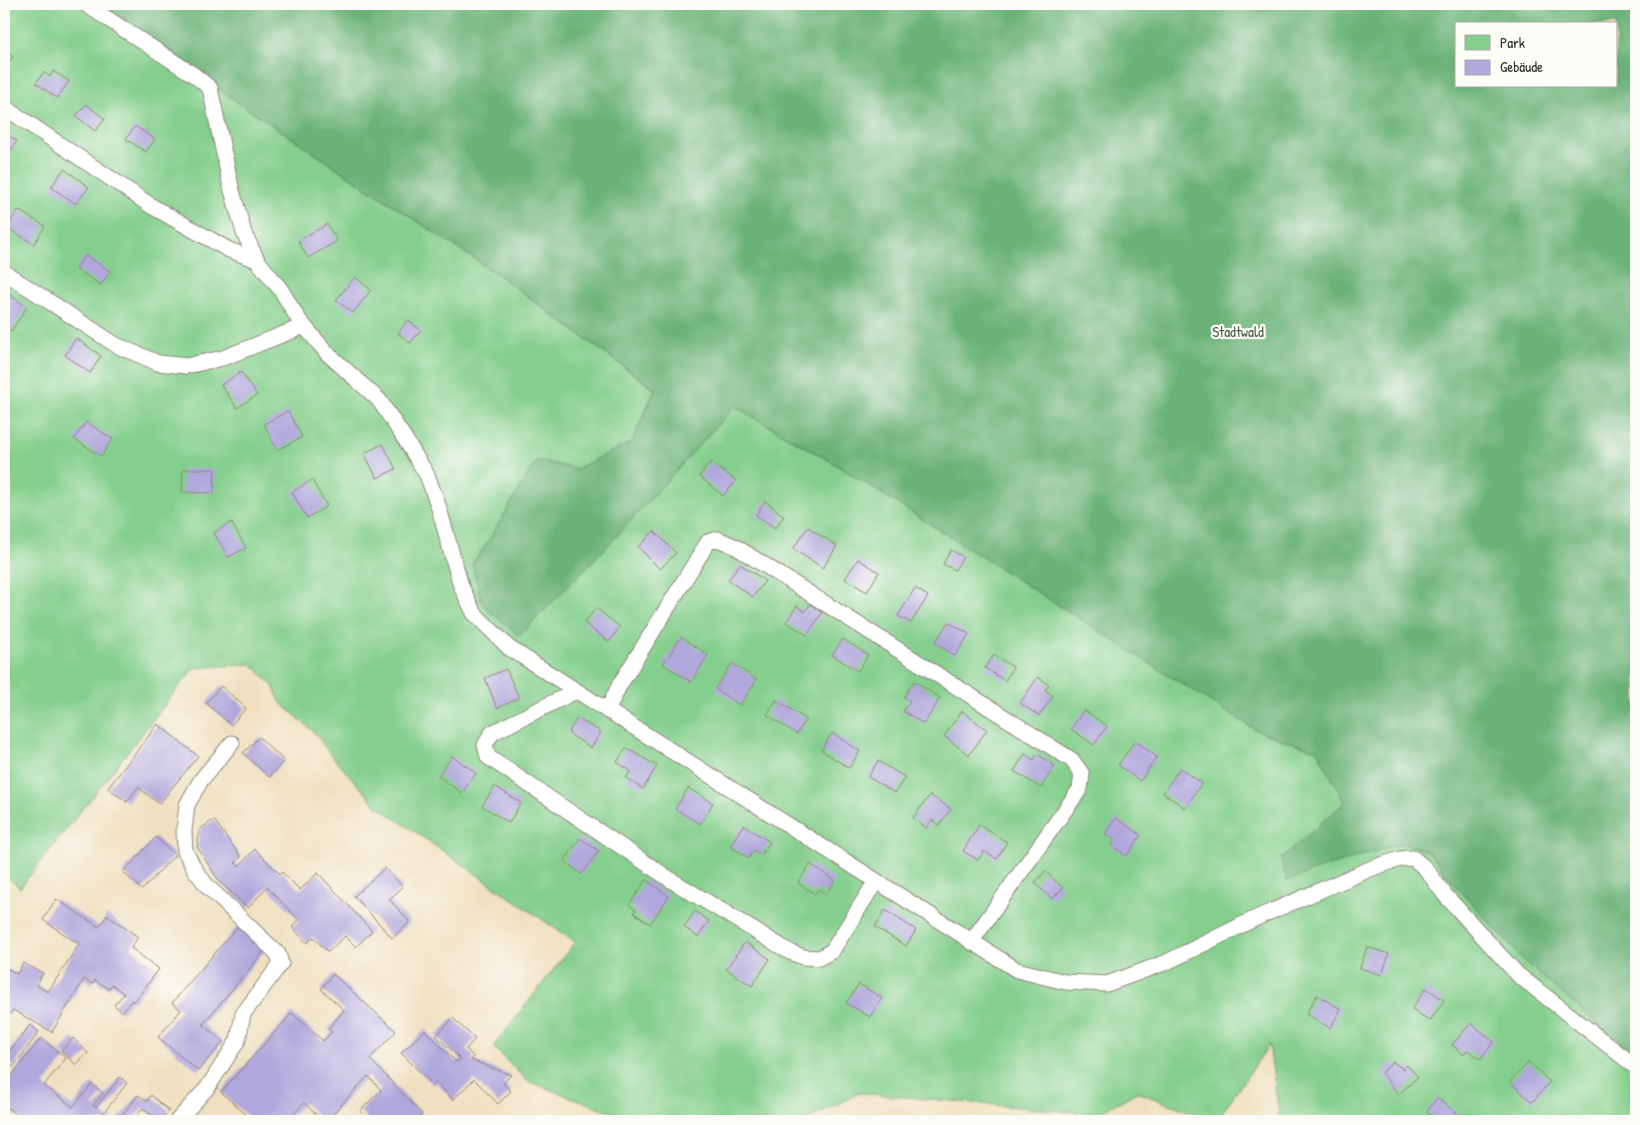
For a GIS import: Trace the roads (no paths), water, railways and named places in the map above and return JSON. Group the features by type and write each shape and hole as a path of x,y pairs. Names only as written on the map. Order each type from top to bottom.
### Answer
{"lane":[{"path":"86,4 194,75 210,88 231,187 244,233 257,260 281,290 304,326 327,353 380,400 427,475 438,505 461,586 474,613 509,648 1018,970 1065,982 1107,984 1167,962 1256,918 1372,868 1400,859 1413,858 1425,868 1445,895 1518,975 1636,1067"},
{"path":"4,107 153,207 229,250 257,260"},
{"path":"4,272 116,345 158,363 186,366 223,358 304,326"},
{"path":"607,711 619,686 708,542 718,539 736,547 1072,760 1082,774 1080,789 971,942"},
{"path":"576,691 492,733 485,744 488,757 671,880 790,952 803,957 819,958 832,951 876,881"},
{"path":"177,1121 208,1087 238,1040 243,1014 281,962 278,954 207,886 195,870 186,850 184,831 187,805 200,780 232,743"}],"park label":[{"name":"Stadtwald","path":"1238,331"}]}
